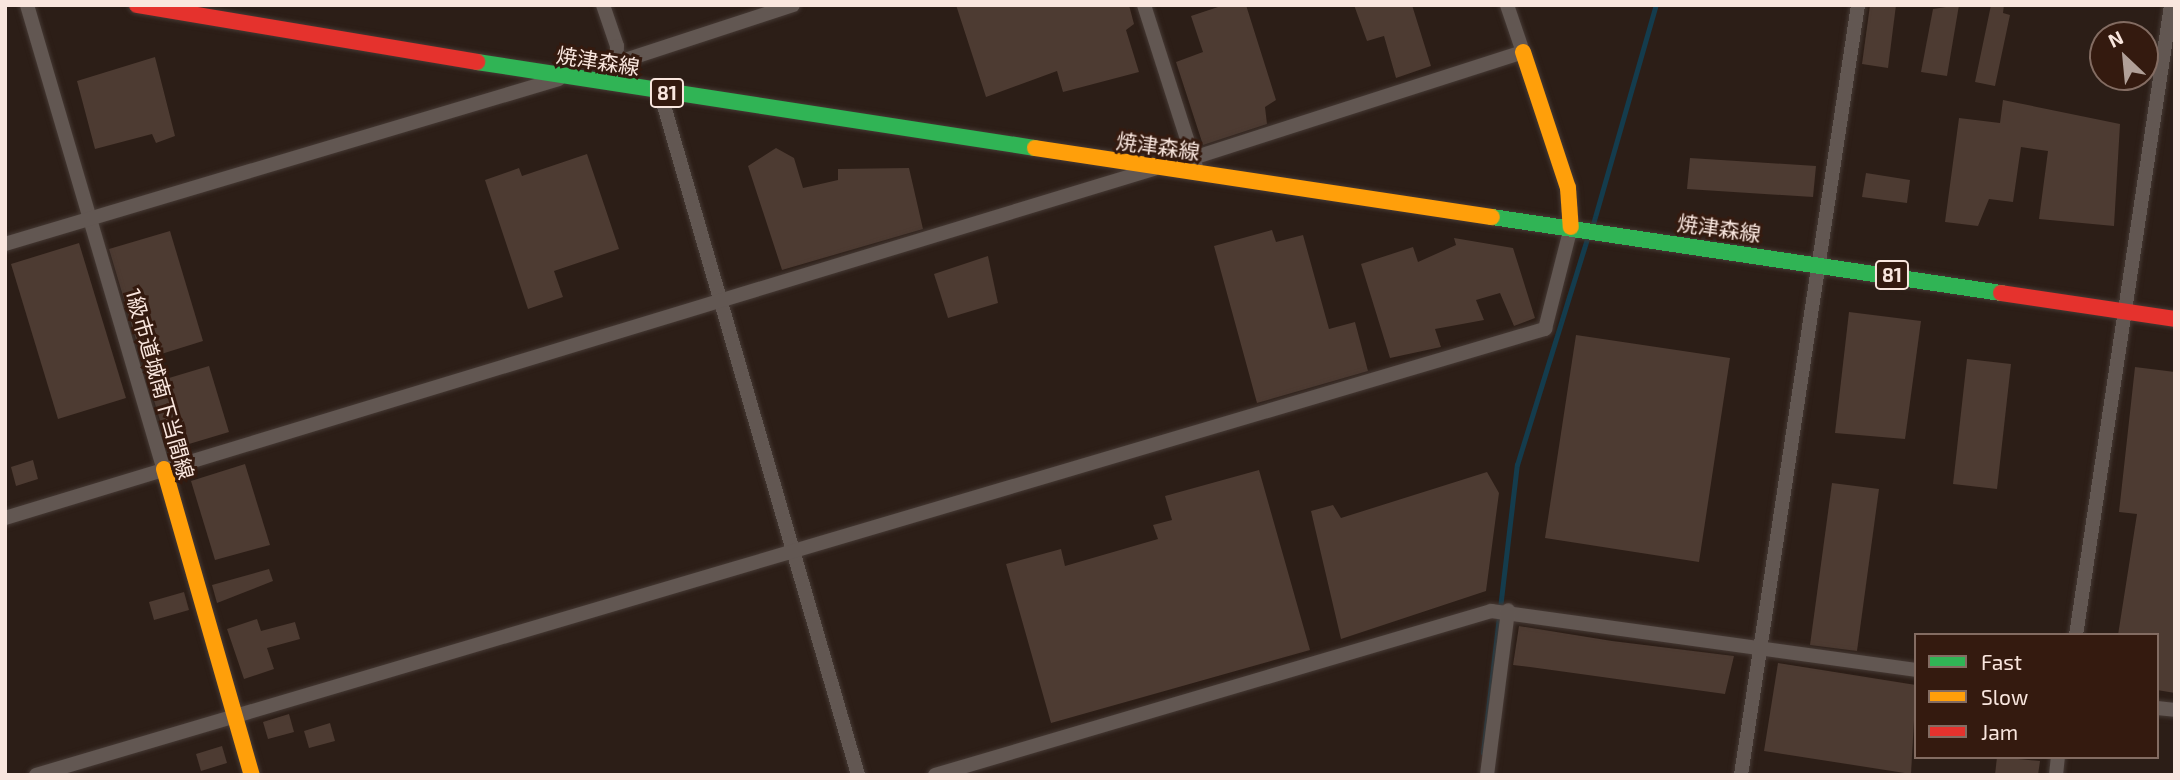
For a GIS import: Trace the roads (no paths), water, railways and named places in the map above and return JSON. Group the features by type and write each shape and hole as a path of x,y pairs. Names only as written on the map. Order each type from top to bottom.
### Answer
{"main road":[{"name":"焼津森線","path":"137,5 660,92 1158,168 1196,165 1609,233 2175,319"},
{"path":"1524,52 1568,188 1571,227"},
{"name":"1級市道城南下当間線","path":"164,469 253,775"}],"street":[{"name":"1級市道城南下当間線","path":"27,5 164,469"},
{"path":"603,5 617,46 615,85"},
{"path":"616,63 793,5"},
{"path":"1144,5 1196,165 1524,52 1507,5"},
{"path":"1741,775 1858,5"},
{"path":"2076,633 2171,5"},
{"path":"5,244 564,77"},
{"path":"660,92 716,301 792,547 858,775"},
{"path":"5,518 1158,168"},
{"path":"36,775 236,718 792,547 1545,329 1571,227"},
{"path":"1487,775 1508,610"},
{"path":"935,775 1491,611 1508,610 1914,670"}],"waterway":[{"path":"1593,224 1656,5"},
{"path":"1483,753 1517,465 1587,239"}]}
